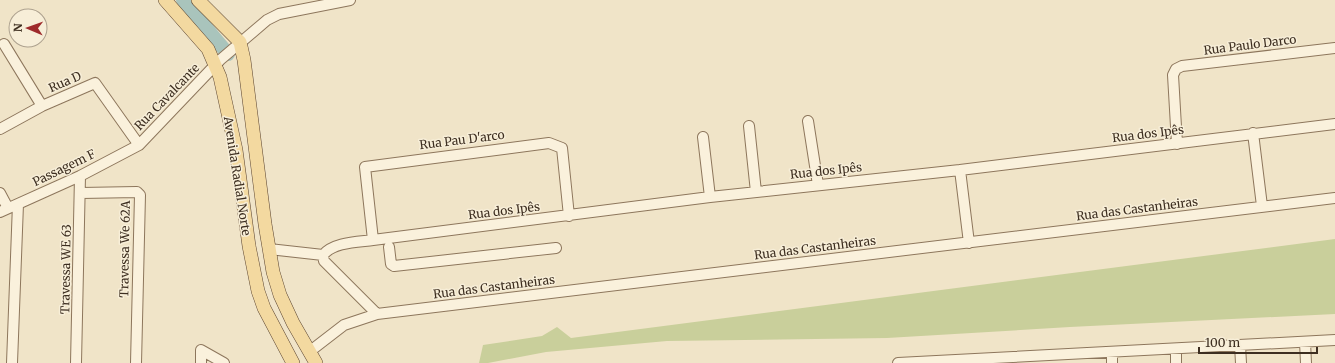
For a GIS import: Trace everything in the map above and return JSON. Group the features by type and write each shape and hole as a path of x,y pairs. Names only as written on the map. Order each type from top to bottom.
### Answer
{"main road":[{"name":"Avenida Radial Norte","path":"164,0 208,49 217,64 236,150 249,246 258,291 264,308 293,363"},
{"path":"198,0 236,46"},
{"name":"Avenida Radial Norte","path":"236,46 244,60 273,272 280,295 312,358"}],"street":[{"name":"Rua Cavalcante","path":"139,145 217,64 267,20 279,14 350,0"},
{"path":"4,44 42,106"},
{"name":"Rua Paulo Darco","path":"1177,144 1173,75 1176,69 1182,66 1335,48"},
{"name":"Rua D","path":"0,129 42,106 95,83 139,145"},
{"path":"808,120 818,185"},
{"name":"Rua dos Ipês","path":"323,255 326,251 338,246 372,240 710,197 960,170 1335,124"},
{"path":"749,126 756,192"},
{"path":"1253,133 1262,206"},
{"path":"703,137 710,197"},
{"name":"Rua Pau D'arco","path":"372,240 365,167 546,143 553,143 562,148 569,216"},
{"name":"Passagem F","path":"4,210 80,176 139,145"},
{"path":"960,170 969,243"},
{"name":"Travessa WE 63","path":"76,363 80,176"},
{"name":"Travessa We 62A","path":"80,193 137,192 140,196 136,363"},
{"path":"0,193 4,210"},
{"name":"Rua das Castanheiras","path":"312,358 344,326 377,314 1335,198"},
{"path":"12,363 18,204"},
{"path":"389,247 393,266 556,248"},
{"path":"269,249 323,255 324,261 377,314"},
{"path":"898,363 1054,359 1112,352 1335,340"},
{"path":"1305,342 1306,363"},
{"path":"1240,345 1241,363"},
{"path":"1176,349 1176,363"},
{"path":"201,363 201,350 224,363"},
{"path":"1112,352 1112,363"}],"green space":[{"path":"1335,239 1335,314 887,338 667,341 546,352 488,363 479,363 483,345 542,336 557,327 571,338"}],"waterway":[{"path":"183,0 228,54"}]}
